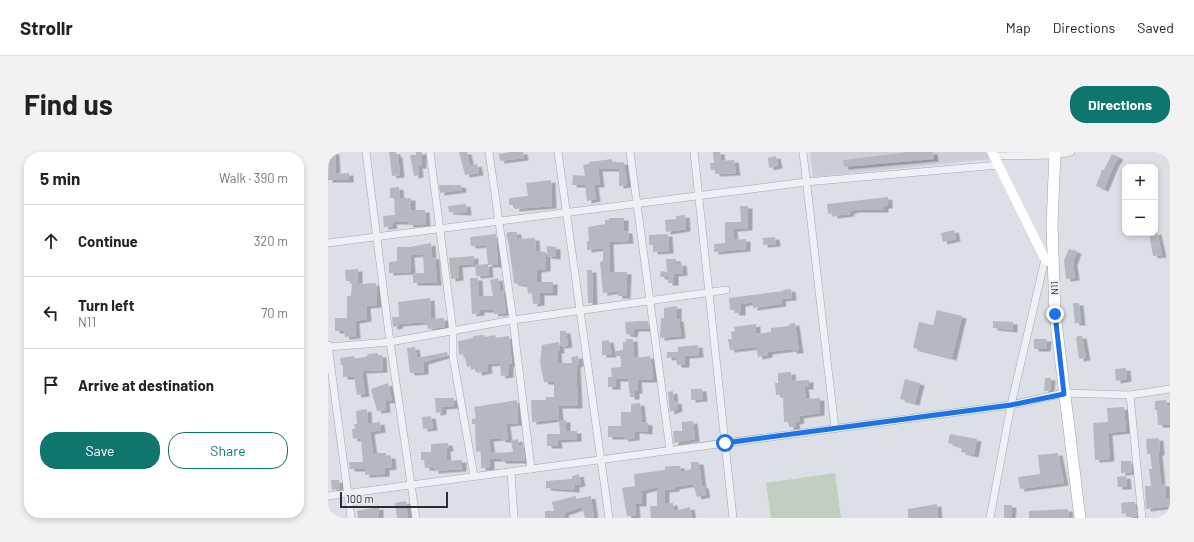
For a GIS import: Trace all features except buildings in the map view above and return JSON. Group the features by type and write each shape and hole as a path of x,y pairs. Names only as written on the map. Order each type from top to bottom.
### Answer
{"main road":[{"name":"N11","path":"1055,153 1049,262 1080,518"},
{"path":"993,154 1049,262"}],"street":[{"path":"366,152 390,342 416,518"},
{"path":"430,152 453,332 453,357 474,476"},
{"path":"489,152 513,320 531,469"},
{"path":"558,152 609,518"},
{"path":"630,152 670,450"},
{"path":"694,152 733,518"},
{"path":"803,152 835,429"},
{"path":"993,154 1071,152"},
{"path":"328,243 806,182 999,165"},
{"path":"990,518 1011,405 1049,262"},
{"path":"351,518 328,347 390,342 453,332 513,320 726,290"},
{"path":"328,496 1011,405 1064,394 1130,395 1170,389"},
{"path":"1130,395 1142,518"},
{"path":"511,472 514,518"}],"shaded area":[{"path":"810,152 986,152 990,159 813,177"}],"green space":[{"path":"835,473 841,518 771,518 766,483"}],"route":[{"path":"725,443 1011,405 1064,394 1055,314"}]}
